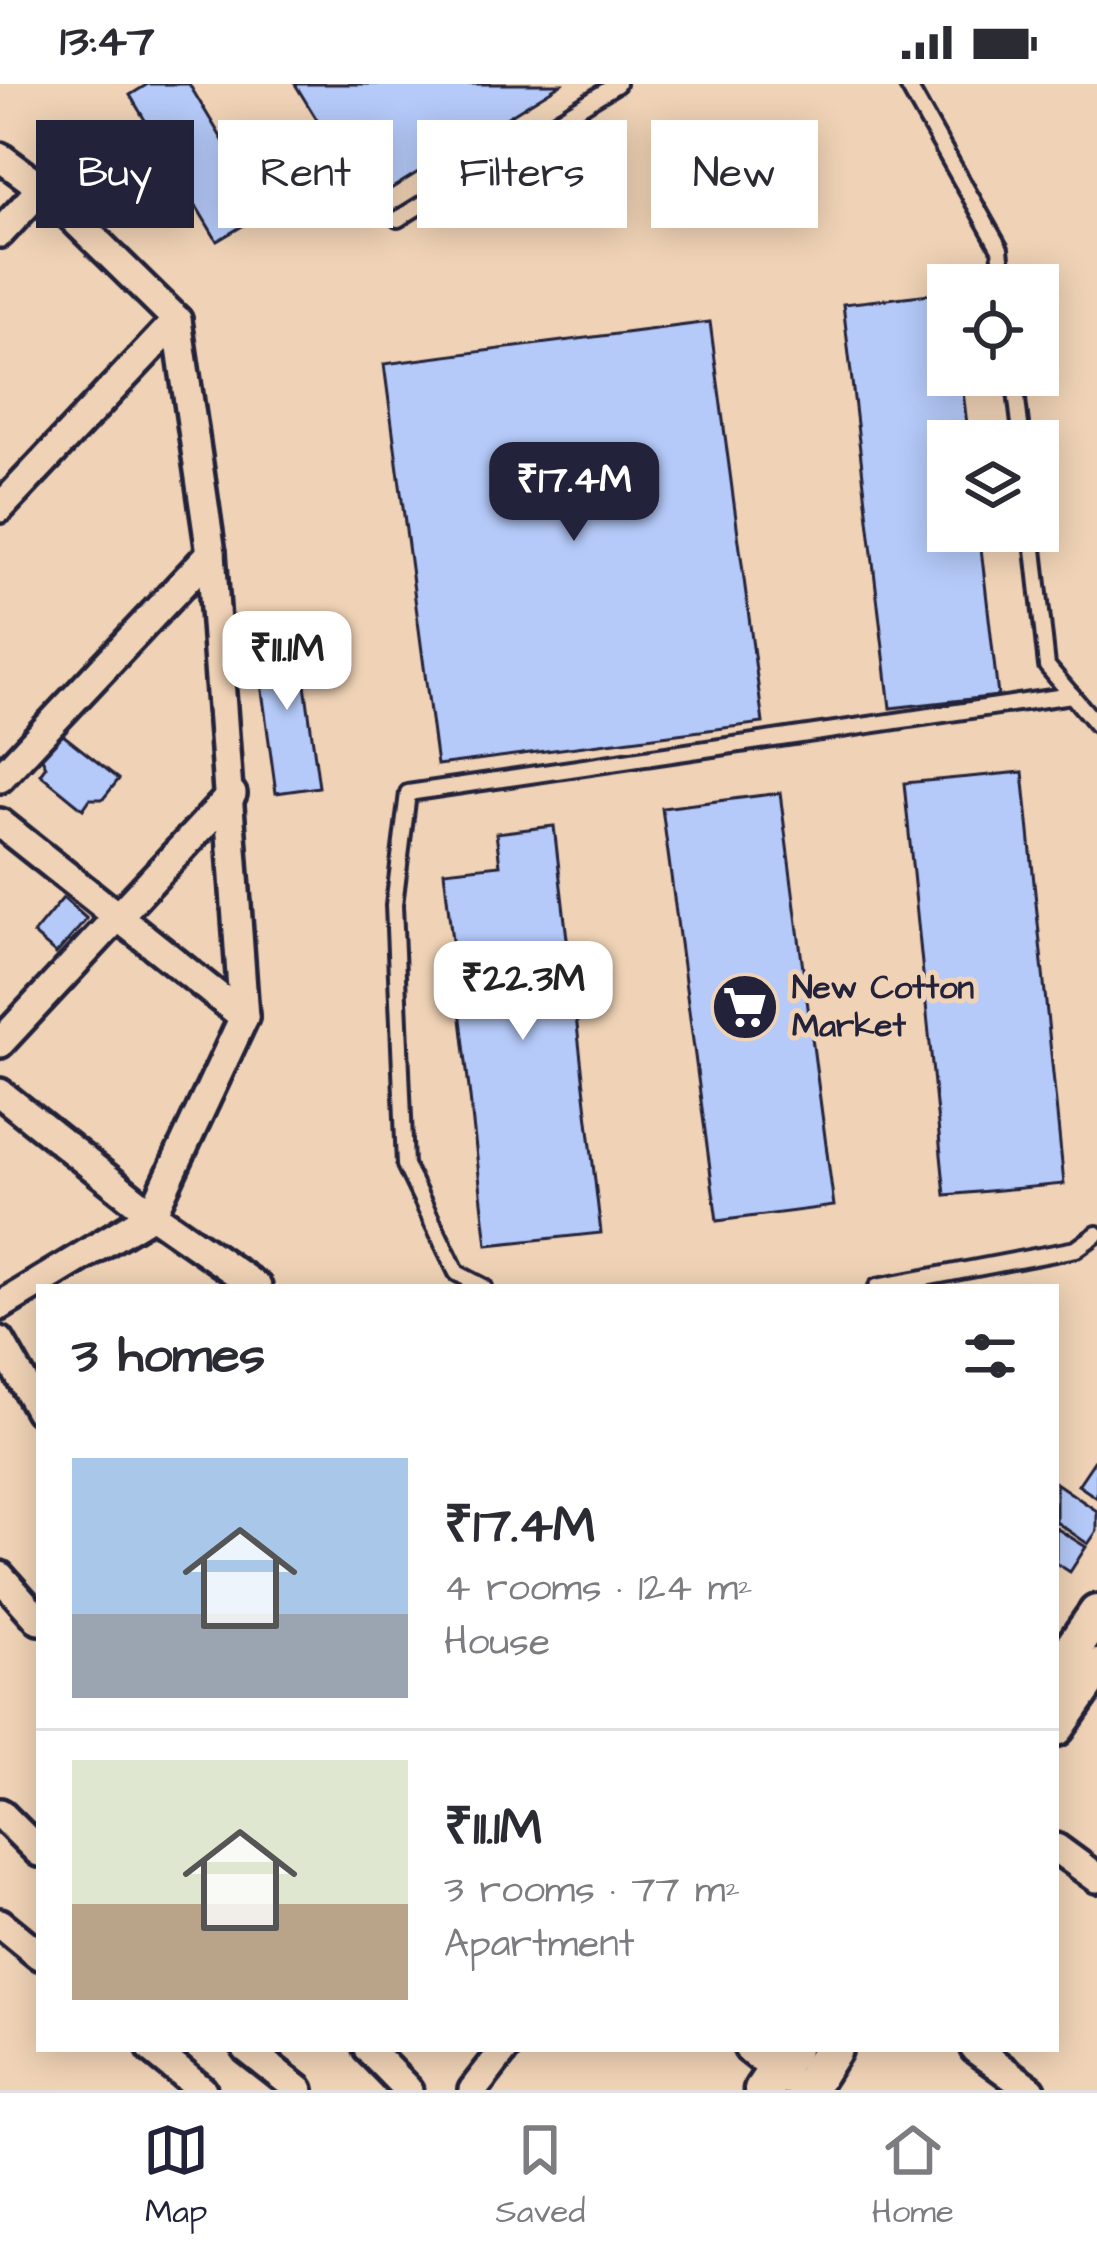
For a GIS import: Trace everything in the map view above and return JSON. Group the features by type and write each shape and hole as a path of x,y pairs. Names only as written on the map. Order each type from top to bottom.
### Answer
{"street":[{"path":"0,157 36,184"},
{"path":"0,232 36,194"},
{"path":"36,1284 152,1214 244,1017 232,794 211,553 177,320 83,228"},
{"path":"0,508 177,320"},
{"path":"0,778 211,553"},
{"path":"0,1043 232,794"},
{"path":"0,824 244,1017"},
{"path":"0,1093 152,1214 253,1284"},
{"path":"0,1306 36,1284"},
{"path":"0,1341 36,1406"},
{"path":"0,1576 36,1617"},
{"path":"1059,1669 1097,1614"},
{"path":"1059,1723 1097,1668"},
{"path":"0,1813 36,1849"},
{"path":"1059,1850 1097,1878"},
{"path":"0,1923 36,1953"},
{"path":"156,2052 202,2090"},
{"path":"252,2052 299,2090"},
{"path":"371,2052 408,2090"},
{"path":"473,2090 503,2052"},
{"path":"781,2073 826,2052"},
{"path":"979,2052 1030,2090"}],"lane":[{"path":"398,219 617,84"},
{"path":"907,84 1000,249 1002,264"},
{"path":"1034,552 1047,666 1097,725"},
{"path":"478,1284 458,1273 405,1165 394,905 408,793 1072,695"},
{"path":"893,1284 1076,1249 1097,1234"}],"building":[{"path":"148,84 189,84 218,132 218,228 239,228 217,241 194,202 194,120 145,120 130,95"},
{"path":"295,84 561,84 503,120 417,120 417,173 393,188 393,120 317,120"},
{"path":"927,294 927,396 964,396 966,420 927,420 927,552 981,552 998,696 890,708 843,304"},
{"path":"710,322 763,723 437,765 384,364"},
{"path":"298,633 319,787 276,793 255,639"},
{"path":"63,735 119,779 103,799 90,799 83,809 40,774 46,766 41,756"},
{"path":"1023,772 1064,1184 945,1195 904,783"},
{"path":"780,793 834,1206 717,1221 662,808"},
{"path":"554,826 601,1233 487,1245 444,871 500,865 496,833"},
{"path":"63,898 87,919 56,954 33,934"},
{"path":"1097,1457 1097,1498 1078,1485"},
{"path":"1059,1485 1097,1511 1097,1531 1088,1544 1059,1524"},
{"path":"1059,1530 1086,1547 1070,1572 1059,1565"}],"place":[{"name":"New Cotton Market","path":"745,1007"}]}
